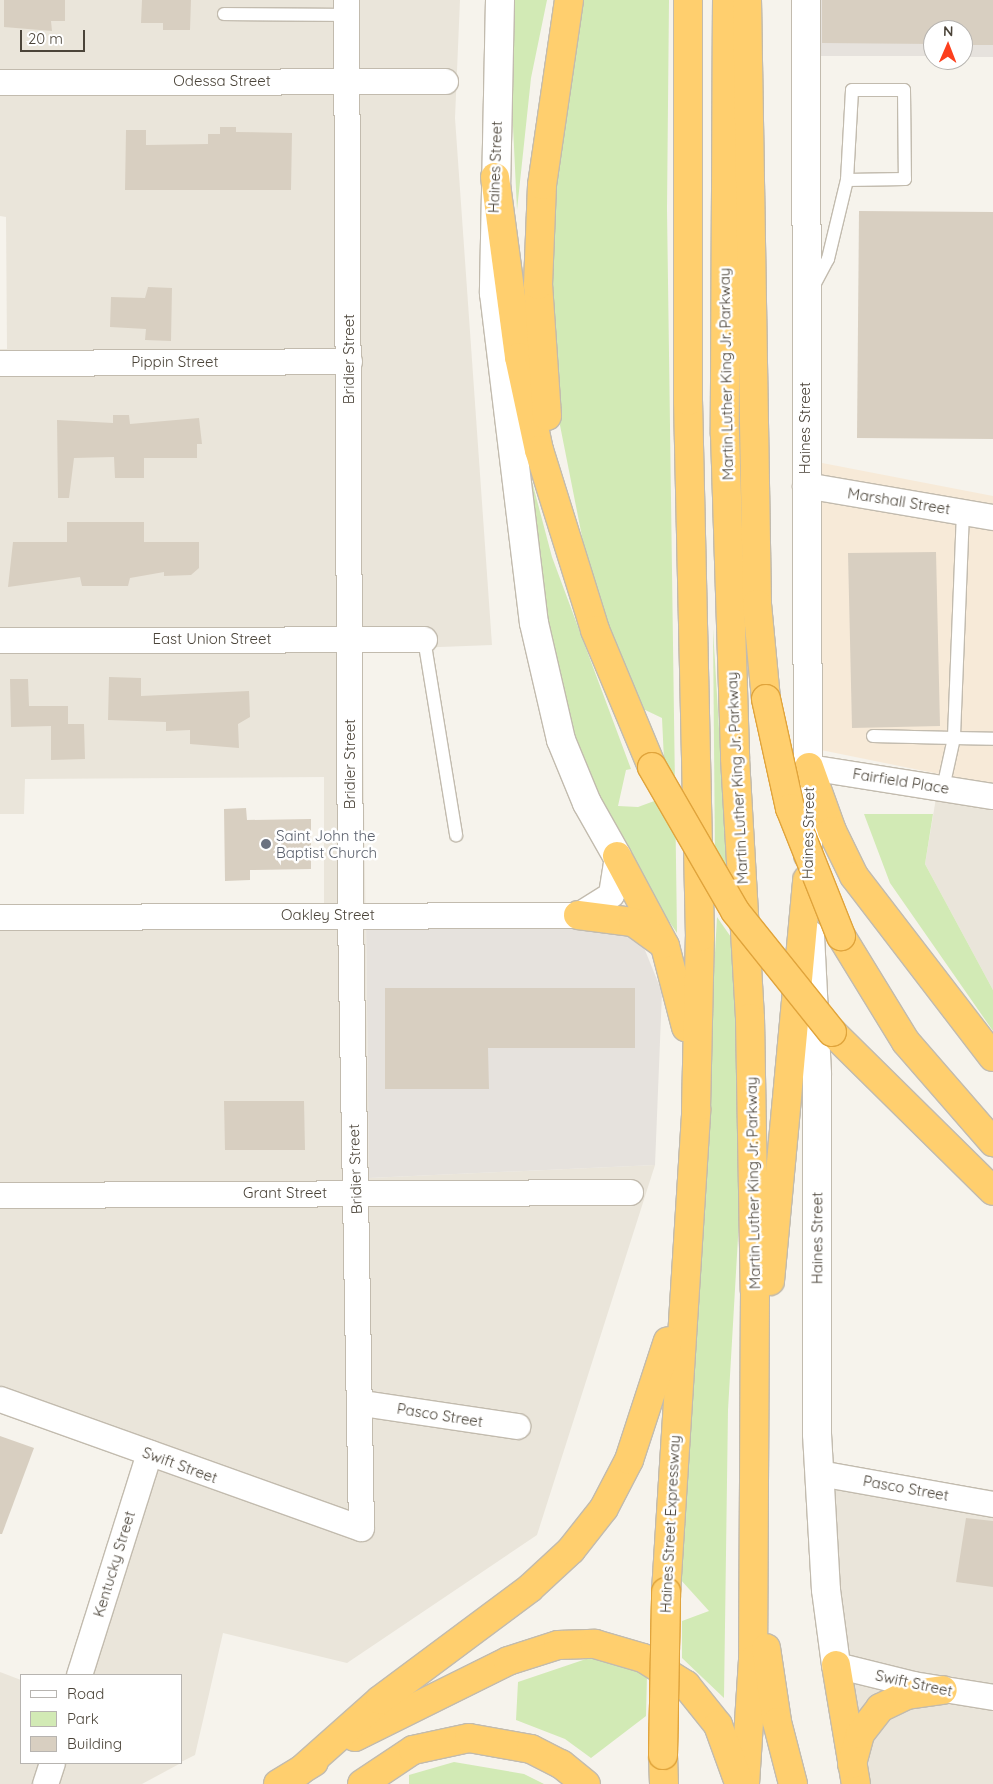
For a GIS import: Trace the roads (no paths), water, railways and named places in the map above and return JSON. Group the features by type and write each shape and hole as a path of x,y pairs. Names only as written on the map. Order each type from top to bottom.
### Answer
{"highway":[{"path":"569,0 542,185 538,285 549,442 574,570"},
{"path":"289,1778 386,1695 530,1588 593,1522 621,1476 644,1425 686,1264 696,1108 700,937 688,401 688,0"},
{"name":"Martin Luther King Jr. Parkway","path":"727,0 725,434 735,758 750,1018 753,1557"},
{"path":"747,0 757,604 766,699 792,816 841,936 906,1042 993,1142"},
{"path":"494,178 519,357 539,450 574,570 652,767 735,910 832,1032 993,1191"},
{"path":"809,767 832,831 854,876 993,1057"},
{"path":"617,856 665,946 682,1002 696,1108"},
{"path":"753,1439 807,880"},
{"path":"578,915 633,922 665,946"},
{"name":"Haines Street Expressway","path":"664,1784 666,1592 686,1264"},
{"path":"753,1557 753,1660 758,1784"},
{"path":"753,1557 775,1713 793,1784"},
{"path":"289,1778 396,1714 474,1676 545,1648 582,1644 631,1653 676,1676 718,1725 740,1784"},
{"path":"745,1784 753,1660"},
{"path":"836,1665 854,1774"},
{"path":"854,1774 864,1727 880,1708 907,1695 943,1690"},
{"path":"362,1784 413,1750 469,1738 531,1749 586,1784"}],"street":[{"name":"Haines Street","path":"500,0 494,178 498,340 540,656 561,740 588,803 617,856"},
{"name":"Haines Street","path":"806,0 805,486 809,767 807,880 817,1075 818,1473 836,1665"},
{"name":"Bridier Street","path":"346,8 350,915 355,1192 362,1403 362,1528"},
{"name":"Odessa Street","path":"0,82 445,81"},
{"name":"Pippin Street","path":"0,363 349,361"},
{"name":"Marshall Street","path":"805,486 993,517"},
{"name":"East Union Street","path":"0,640 424,639"},
{"name":"Fairfield Place","path":"809,767 993,796"},
{"path":"578,915 611,894 617,856"},
{"name":"Oakley Street","path":"0,916 578,915"},
{"name":"Grant Street","path":"0,1195 630,1192"},
{"name":"Swift Street","path":"0,1399 149,1454 362,1528"},
{"name":"Pasco Street","path":"362,1403 517,1426"},
{"name":"Kentucky Street","path":"80,1674 149,1454"},
{"name":"Pasco Street","path":"818,1473 993,1504"},
{"name":"Swift Street","path":"836,1665 943,1690 993,1697"},
{"path":"45,1784 52,1764"}],"lane":[{"path":"224,14 346,8"},
{"path":"806,302 828,259 847,180 852,90 904,90 905,178 847,180"},
{"path":"943,788 954,738 963,512"},
{"path":"424,639 456,835"},
{"path":"873,736 993,739"}],"place":[{"name":"Saint John the Baptist Church","path":"266,844"}]}
